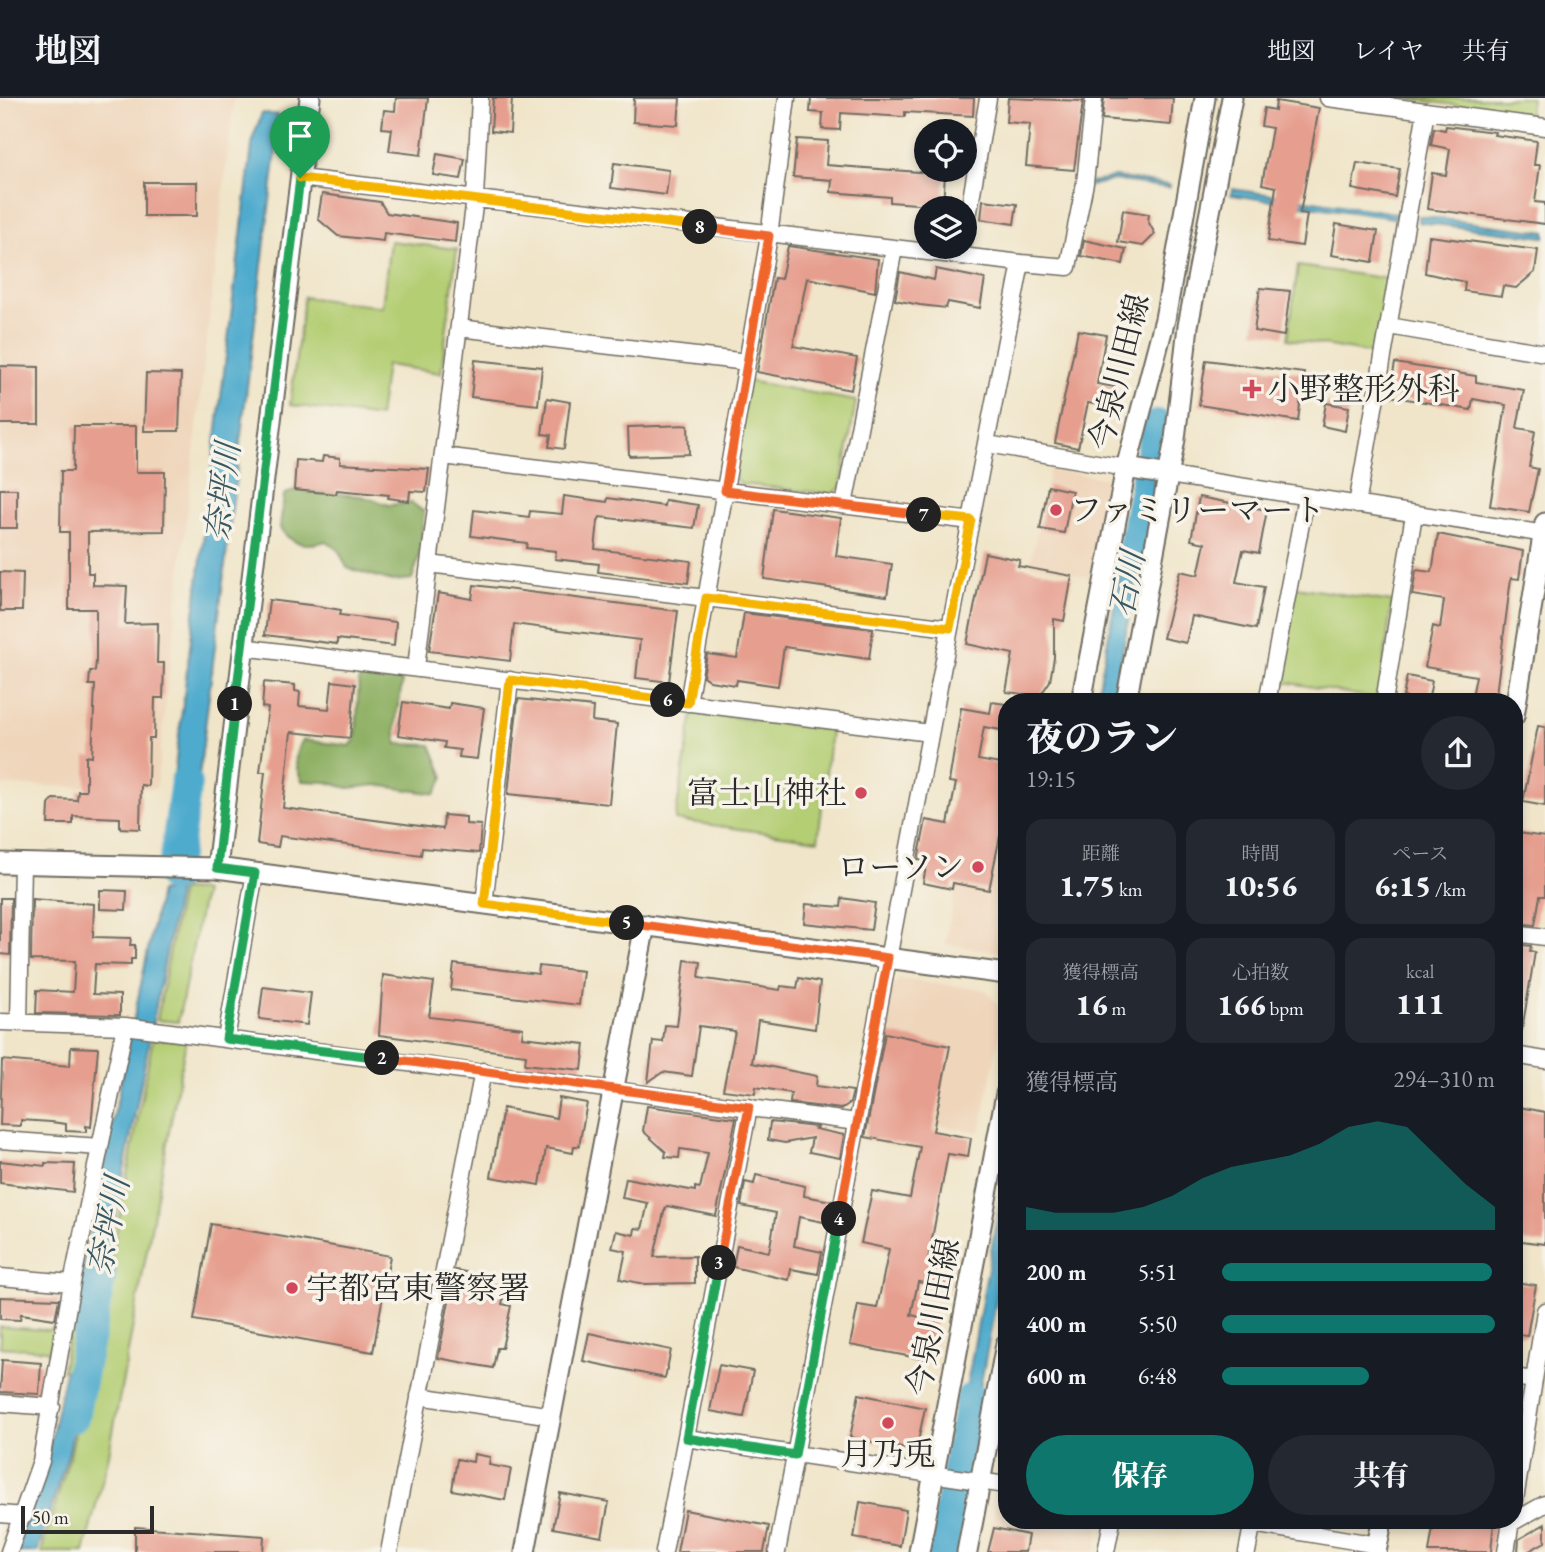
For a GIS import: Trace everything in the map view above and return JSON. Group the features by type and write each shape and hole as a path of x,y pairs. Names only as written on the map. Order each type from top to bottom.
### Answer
{"street":[{"path":"217,868 310,98"},
{"path":"416,667 475,198 480,98"},
{"path":"688,703 769,236 787,98"},
{"path":"972,196 988,98"},
{"path":"977,252 1021,263 1068,267 1085,183 1094,98"},
{"name":"今泉川田線","path":"1083,693 1126,468 1165,319 1205,98"},
{"name":"今泉川田線","path":"1128,693 1169,475 1188,326 1232,98"},
{"path":"1328,98 1545,127"},
{"path":"1357,505 1426,111"},
{"path":"300,178 769,236 914,249"},
{"path":"844,505 894,249"},
{"path":"777,1552 1021,263"},
{"path":"1389,326 1545,353"},
{"path":"459,328 747,362"},
{"path":"987,444 1414,514 1545,530 1518,693"},
{"path":"443,456 971,520"},
{"path":"1269,693 1306,497"},
{"path":"1385,693 1414,514"},
{"path":"429,564 950,628"},
{"path":"242,647 930,733"},
{"path":"484,904 510,680"},
{"path":"0,863 217,868 998,973"},
{"path":"19,1023 22,863"},
{"path":"226,1039 255,873"},
{"path":"525,1552 645,926"},
{"path":"1523,934 1545,937"},
{"path":"0,1022 131,1027 857,1122"},
{"path":"9,1552 24,1516 41,1461 72,1283 100,1147 131,1027"},
{"path":"1523,1056 1545,1060"},
{"path":"389,1552 482,1071"},
{"path":"664,1552 749,1107"},
{"name":"今泉川田線","path":"919,1552 998,1136"},
{"path":"0,1140 100,1147"},
{"path":"0,1277 72,1283"},
{"path":"1523,1449 1545,1311"},
{"path":"1523,1378 1534,1380"},
{"path":"967,1552 998,1388"},
{"path":"419,1396 551,1416"},
{"path":"0,1404 52,1407"},
{"path":"686,1438 998,1484"},
{"path":"1523,1516 1545,1504"},
{"path":"0,1514 24,1516"},
{"path":"1106,1552 1110,1529"},
{"path":"1247,1552 1251,1529"},
{"path":"1284,1529 1377,1549 1381,1529"},
{"path":"1506,1552 1510,1529"}],"shaded area":[{"path":"0,98 234,98 156,789 0,785"},
{"path":"1050,468 1107,479 1089,577 1030,565"},
{"path":"967,833 998,839 998,952 945,944"},
{"path":"899,979 986,990 998,1005 998,1043 980,1132 939,1125 933,1153 861,1140 890,991"},
{"path":"998,1504 998,1529 1099,1529 1095,1552 987,1552 995,1507"}],"green space":[{"path":"1399,98 1531,98 1529,114"},
{"path":"390,241 457,249 441,373 386,365 379,417 290,405 304,297 382,307"},
{"path":"1298,266 1390,279 1376,354 1288,339"},
{"path":"748,381 856,401 841,487 832,494 741,484 734,476"},
{"path":"294,490 361,496 389,505 412,503 424,512 419,557 412,579 392,581 347,568 339,551 326,541 306,544 289,538 280,528 284,495"},
{"path":"1296,587 1392,602 1380,693 1346,693 1279,681"},
{"path":"371,673 391,676 402,682 396,719 397,744 431,745 444,777 435,794 377,785 348,788 326,782 302,781 296,760 303,740 350,746 356,738 359,678"},
{"path":"693,712 831,730 818,840 675,820"},
{"path":"181,890 204,891 178,1022 157,1020"},
{"path":"153,1038 186,1041 108,1459 84,1552 41,1552 71,1452 87,1375 62,1370 73,1312 100,1318"},
{"path":"0,1327 49,1330 54,1327 49,1353 46,1350 0,1347"}],"water":[{"path":"262,113 278,115 276,152 193,825 168,824 253,138"},
{"path":"1114,177 1170,185 1169,188 1114,180 1090,186 1089,183"},
{"path":"1232,189 1395,213 1395,218 1231,195"},
{"path":"1418,216 1545,232 1545,237 1418,222"},
{"path":"1134,502 1150,505 1115,693 1098,693"},
{"path":"160,891 178,892 96,1315 74,1311"},
{"path":"998,1212 998,1291 970,1443 957,1440"},
{"path":"65,1372 84,1375 69,1451 37,1552 16,1552 47,1459"},
{"path":"942,1514 955,1516 949,1552 934,1552"}],"building":[{"path":"396,98 428,98 421,155 389,151 392,129 382,128 384,110 395,111"},
{"path":"493,98 512,98 510,133 491,131"},
{"path":"634,98 680,98 678,125 633,122"},
{"path":"811,98 974,98 973,116 905,112 905,117 841,113 840,130 822,129 823,113 810,112"},
{"path":"1008,98 1083,101 1074,170 1026,166 1030,124 1006,122"},
{"path":"1104,98 1173,98 1171,125 1102,119"},
{"path":"1276,101 1319,108 1300,213 1307,214 1302,246 1268,241 1276,187 1262,184 1272,128 1261,126 1264,108 1275,110"},
{"path":"1446,126 1537,141 1534,165 1540,165 1535,202 1545,203 1545,224 1427,209 1432,173 1446,175 1450,149 1431,145 1434,128 1445,130"},
{"path":"797,139 828,141 826,165 914,172 914,182 944,182 944,196 914,196 914,204 890,202 890,197 831,192 832,180 793,177"},
{"path":"437,154 465,159 461,179 433,175"},
{"path":"614,163 669,170 666,195 611,188"},
{"path":"1357,163 1400,169 1395,197 1352,189"},
{"path":"144,182 197,182 197,216 144,216"},
{"path":"322,194 380,202 387,213 457,223 455,242 384,233 383,241 338,236 318,219"},
{"path":"983,200 1017,204 1014,224 981,219"},
{"path":"1123,210 1149,214 1148,221 1155,234 1143,246 1118,242"},
{"path":"1336,224 1378,231 1373,262 1331,255"},
{"path":"1429,236 1538,250 1535,272 1516,288 1503,286 1501,296 1464,291 1465,282 1425,273"},
{"path":"1084,240 1126,249 1123,264 1081,256"},
{"path":"788,246 878,259 875,292 807,278 793,346 857,358 851,390 757,372 774,278 781,279"},
{"path":"936,269 985,279 980,308 948,302 946,308 895,300 900,272 934,280"},
{"path":"1260,288 1290,291 1284,336 1254,331"},
{"path":"1078,330 1106,335 1097,384 1115,387 1111,407 1088,403 1078,448 1055,443"},
{"path":"475,360 542,367 538,405 471,397"},
{"name":"小野整形外科","path":"1206,360 1304,373 1298,421 1199,405"},
{"path":"1395,363 1476,376 1476,382 1524,390 1517,428 1535,431 1529,467 1538,469 1529,512 1490,506 1506,405 1473,399 1471,410 1389,396"},
{"path":"0,366 39,367 39,424 0,424"},
{"path":"146,373 181,374 179,431 144,431"},
{"path":"547,398 570,402 564,449 549,447 551,435 542,434"},
{"path":"1326,403 1349,407 1345,431 1322,426"},
{"path":"688,425 689,454 629,456 628,427"},
{"path":"74,426 136,426 136,472 165,472 164,531 88,532 88,573 93,573 93,585 127,586 125,624 158,623 157,663 164,663 163,698 155,698 154,738 149,738 148,786 141,785 140,829 120,828 120,818 73,816 73,824 48,824 49,805 53,799 77,800 78,791 86,791 86,756 92,757 95,685 89,685 90,671 95,671 96,661 96,609 69,609 69,532 60,532 61,471 73,471"},
{"path":"323,456 340,458 340,464 429,469 426,492 410,491 409,501 388,498 389,495 337,490 336,494 294,490 296,460 322,462"},
{"name":"ファミリーマート","path":"1048,486 1072,491 1064,533 1040,529"},
{"path":"0,489 17,489 17,528 0,528"},
{"path":"564,496 607,502 608,498 664,506 665,500 698,505 694,528 600,517 598,521 595,549 691,561 688,583 598,572 599,564 555,559 556,551 526,548 527,543 471,536 474,510 529,517 530,511 562,514"},
{"path":"1199,497 1267,510 1259,553 1243,550 1236,582 1264,587 1256,629 1192,616 1186,643 1163,638 1180,571 1198,575 1205,543 1191,540"},
{"path":"773,509 841,518 836,556 892,564 887,596 764,579"},
{"path":"1438,534 1523,551 1519,579 1511,578 1496,693 1473,693 1476,676 1425,667 1433,626 1440,628 1444,600 1412,595 1416,570 1432,572"},
{"path":"985,553 1020,560 1018,566 1072,576 1064,621 1054,619 1054,658 1050,681 1042,693 1006,692 1013,654 967,644"},
{"path":"0,572 23,573 22,611 0,611"},
{"path":"474,585 678,611 669,682 636,678 640,640 514,624 510,661 429,651 438,593 472,599"},
{"path":"269,600 341,610 340,615 396,622 394,646 337,639 337,644 265,635"},
{"path":"744,613 873,629 869,659 784,647 778,686 737,680 736,685 710,681 703,676 707,654 737,658"},
{"path":"1407,676 1432,681 1430,693 1404,693"},
{"path":"332,681 355,684 350,738 291,732 283,808 443,829 444,815 466,817 466,824 481,825 479,853 422,848 421,855 280,836 278,847 257,844 265,772 260,772 268,708 262,707 264,682 295,685 295,691 300,692 299,706 329,709"},
{"path":"518,699 593,707 592,721 617,724 609,804 508,794"},
{"path":"403,702 449,709 450,703 484,708 477,759 459,757 460,750 444,748 445,742 398,735"},
{"path":"992,702 998,703 998,730 984,727 978,760 998,764 998,846 989,890 953,883 952,889 923,883 927,861 918,860 926,820 948,824 956,783 949,782 961,708 990,713"},
{"path":"1538,726 1545,727 1545,806 1523,802"},
{"path":"1523,834 1545,837 1545,896 1540,896 1535,925 1523,924"},
{"path":"100,890 127,891 126,910 100,909"},
{"path":"0,898 11,898 10,955 0,954"},
{"path":"842,898 875,903 871,930 804,923 806,904 841,907"},
{"path":"32,899 94,904 93,937 131,938 130,945 135,945 135,959 131,959 131,965 95,964 93,994 120,995 120,1015 36,1013 37,990 73,992 75,961 31,960"},
{"path":"1523,945 1531,946 1530,951 1535,952 1523,1024"},
{"path":"685,960 701,962 699,978 780,990 781,986 797,988 799,978 820,982 815,1029 758,1020 752,1063 817,1076 816,1086 853,1091 850,1103 841,1109 790,1103 791,1093 756,1087 755,1094 723,1090 735,1031 699,1026 692,1076 663,1072 648,1082 653,1041 663,1042 665,1025 677,1026"},
{"path":"454,964 538,974 539,966 583,971 579,1005 451,990"},
{"path":"383,975 434,982 429,1017 523,1028 522,1037 585,1044 582,1070 525,1064 526,1055 379,1035"},
{"path":"263,987 311,993 307,1025 259,1019"},
{"path":"885,1033 950,1046 933,1131 971,1138 968,1157 948,1154 928,1260 952,1264 948,1287 918,1282 911,1315 936,1320 928,1360 850,1345 858,1305 877,1308 889,1249 861,1243 872,1191 910,1198 920,1147 865,1137"},
{"path":"71,1047 98,1048 91,1127 86,1126 86,1132 66,1131 66,1124 21,1120 21,1126 0,1125 2,1060 70,1066"},
{"path":"559,1098 587,1103 579,1146 574,1146 573,1153 546,1148 540,1185 491,1177 503,1108 556,1118"},
{"path":"647,1106 736,1118 716,1216 667,1206 664,1212 654,1257 695,1256 695,1283 644,1284 620,1279 626,1251 612,1248 616,1231 634,1235 635,1228 642,1229 648,1203 622,1198 626,1178 695,1191 695,1187 700,1188 708,1153 680,1149 679,1158 665,1157 666,1152 643,1131"},
{"path":"1523,1108 1545,1112 1545,1244 1523,1241"},
{"path":"770,1122 817,1127 815,1129 844,1135 840,1158 809,1152 812,1138 785,1143 768,1140"},
{"path":"0,1161 45,1166 45,1163 75,1164 73,1192 0,1183"},
{"path":"756,1175 805,1186 804,1196 832,1201 828,1223 799,1217 794,1246 822,1252 818,1274 791,1269 789,1280 733,1267 737,1245 769,1252 776,1213 741,1206 745,1182 754,1184"},
{"name":"宇都宮東警察署","path":"211,1224 390,1256 373,1352 194,1320"},
{"path":"455,1270 471,1273 470,1280 506,1286 502,1304 511,1306 502,1348 497,1348 493,1368 438,1358"},
{"path":"1523,1283 1536,1285 1527,1336 1523,1335"},
{"path":"0,1297 59,1299 55,1319 21,1314 20,1320 0,1319"},
{"path":"589,1333 671,1350 665,1378 583,1361"},
{"path":"2,1360 41,1363 39,1394 0,1392"},
{"path":"719,1365 753,1371 744,1417 710,1411"},
{"name":"月乃兎","path":"859,1394 925,1408 916,1451 850,1437"},
{"path":"474,1454 490,1457 489,1465 511,1469 505,1500 452,1490 457,1459 473,1462"},
{"path":"560,1493 609,1502 602,1537 553,1528"},
{"path":"860,1502 906,1510 900,1546 854,1538"},
{"path":"685,1510 769,1526 764,1552 677,1552"},
{"path":"1545,1524 1545,1542 1527,1552 1518,1552 1519,1539"},
{"path":"135,1527 264,1536 263,1552 135,1552"},
{"path":"994,1528 1028,1535 1025,1552 988,1552"},
{"path":"1433,1529 1493,1529 1491,1552 1429,1552"}],"waterway":[{"name":"石川","path":"1134,546 1157,425"},
{"name":"奈坪川","path":"173,877 186,782"},
{"name":"奈坪川","path":"73,1417 101,1272"},
{"name":"石川","path":"942,1552 971,1399"}],"place":[{"name":"小野整形外科","path":"1252,389"},
{"name":"ファミリーマート","path":"1056,510"},
{"name":"富士山神社","path":"861,793"},
{"name":"ローソン","path":"978,867"},
{"name":"宇都宮東警察署","path":"292,1288"},
{"name":"月乃兎","path":"888,1423"}],"route":[{"path":"300,178 769,236 725,491 971,520 950,628 706,598 688,703 510,680 484,904 888,958 795,1455 686,1438 749,1107 226,1039 255,873 217,868 300,178"}]}
